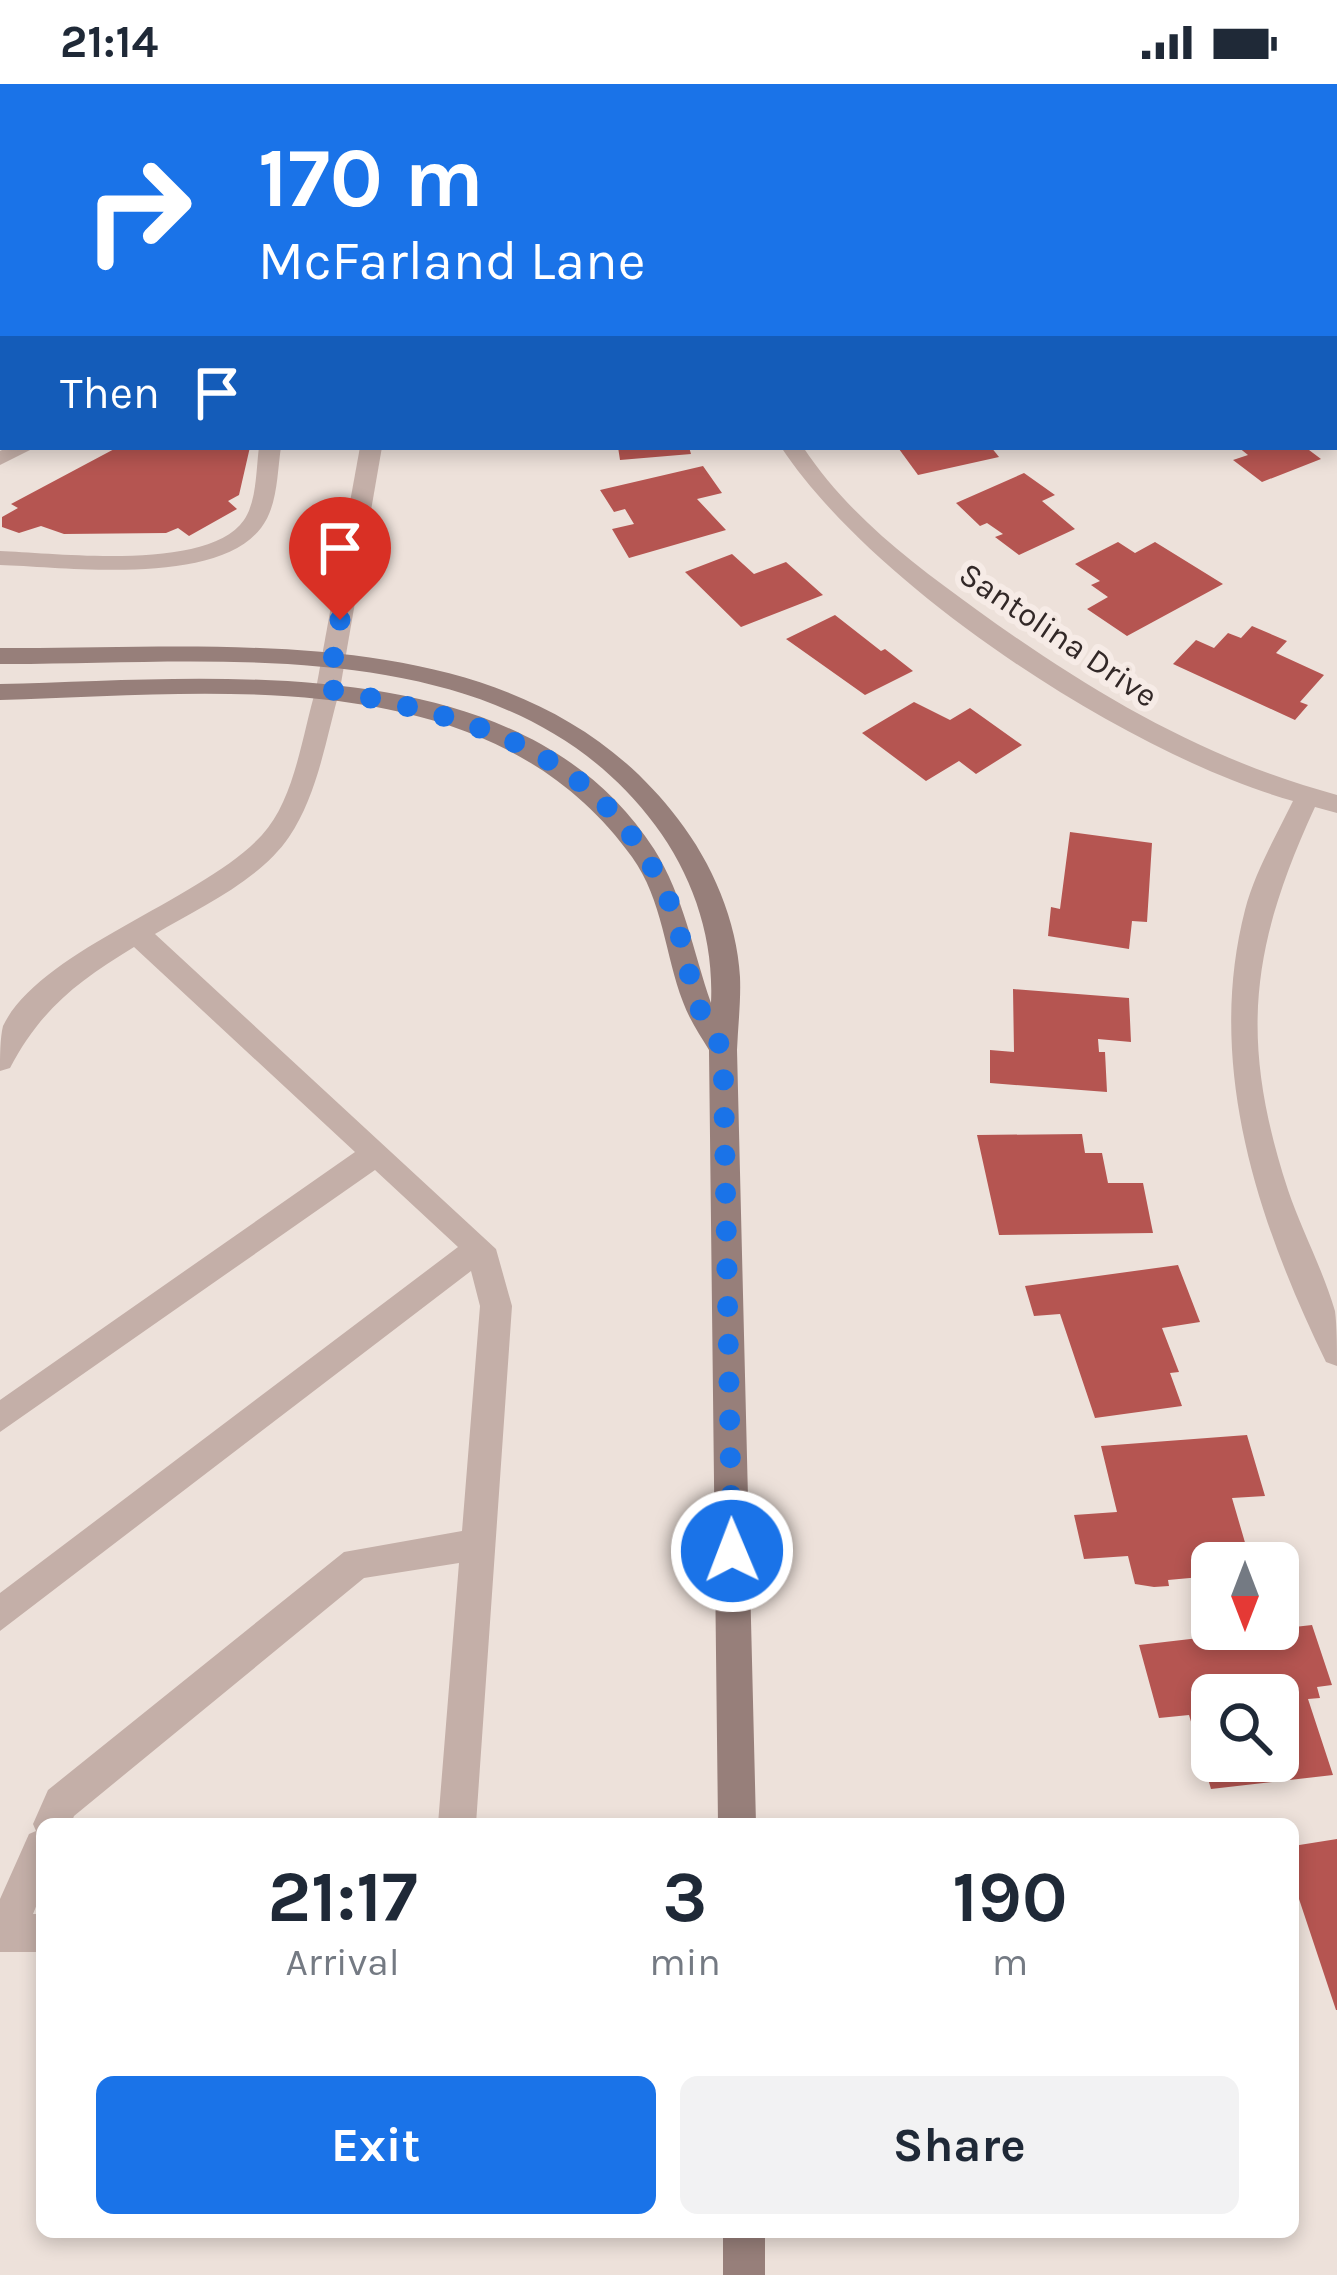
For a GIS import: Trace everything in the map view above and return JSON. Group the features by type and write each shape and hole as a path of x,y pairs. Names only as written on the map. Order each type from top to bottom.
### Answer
{"street":[{"path":"0,558 207,554 248,531 257,517 269,450"},
{"path":"0,1060 5,1042 59,982 214,886 272,841 297,790 330,676 369,450"},
{"name":"Santolina Drive","path":"795,450 822,491 872,541 1058,682 1148,734 1239,775 1337,804"},
{"path":"0,656 330,676 482,727 524,746 591,794 625,828 664,891 694,997 723,1051"},
{"path":"0,692 404,670 502,698 579,741 646,793 694,855 717,911 731,998 723,1051 736,1818"},
{"path":"1307,797 1258,909 1245,976 1242,1031 1250,1108 1264,1170 1337,1352"},
{"path":"137,934 482,1249 496,1306 457,1818"},
{"path":"0,1418 376,1153"},
{"path":"0,1614 436,1277 482,1249"},
{"path":"55,1818 61,1803 356,1563 480,1544"},
{"path":"16,1933 36,1867"},
{"path":"744,2238 745,2275"}],"building":[{"path":"112,450 249,450 239,495 228,501 237,509 189,536 178,528 166,533 64,534 41,526 19,533 2,527 2,517 18,508 11,504"},
{"path":"618,450 690,450 691,454 620,460"},
{"path":"900,450 993,450 999,457 918,475"},
{"path":"1242,450 1309,450 1321,459 1262,482 1233,460 1248,455"},
{"path":"703,466 722,493 697,499 726,530 629,558 612,529 634,524 625,509 614,512 600,490"},
{"path":"1024,473 1055,495 1042,501 1075,529 1019,555 995,537 1003,534 987,523 980,526 956,503"},
{"path":"1118,542 1135,553 1155,542 1223,584 1127,636 1087,609 1108,597 1091,585 1100,581 1075,564"},
{"path":"732,554 754,574 786,562 823,595 741,627 685,572"},
{"path":"835,615 913,671 865,695 786,639"},
{"path":"1252,626 1287,641 1276,653 1324,675 1300,702 1308,705 1295,720 1173,664 1196,640 1214,648 1228,633 1241,638"},
{"path":"914,702 950,720 970,708 1022,745 976,774 959,761 926,781 862,733"},
{"path":"1070,832 1152,843 1147,922 1132,921 1129,949 1048,936 1051,907 1060,909"},
{"path":"1013,989 1129,998 1131,1042 1098,1039 1099,1052 1105,1052 1107,1092 990,1083 990,1050 1014,1052"},
{"path":"1082,1134 1085,1153 1102,1153 1108,1183 1143,1183 1153,1233 999,1235 977,1135"},
{"path":"1178,1265 1200,1322 1162,1328 1179,1372 1170,1373 1182,1406 1095,1418 1060,1314 1034,1316 1025,1286"},
{"path":"1247,1435 1265,1496 1232,1498 1245,1542 1191,1542 1191,1578 1168,1580 1169,1586 1135,1584 1128,1556 1084,1559 1074,1515 1117,1512 1101,1446"},
{"path":"1312,1625 1332,1685 1317,1687 1320,1698 1308,1699 1333,1775 1299,1779 1299,1674 1191,1674 1191,1722 1189,1715 1159,1718 1139,1645 1191,1639 1191,1650 1299,1650 1299,1627"},
{"path":"1209,1782 1272,1782 1211,1789"},
{"path":"1337,1839 1337,2010 1299,1899 1299,1845"}],"route":[{"path":"340,620 328,689 398,700 524,746 591,794 625,828 664,891 685,950 694,997 723,1051 732,1551"}]}
